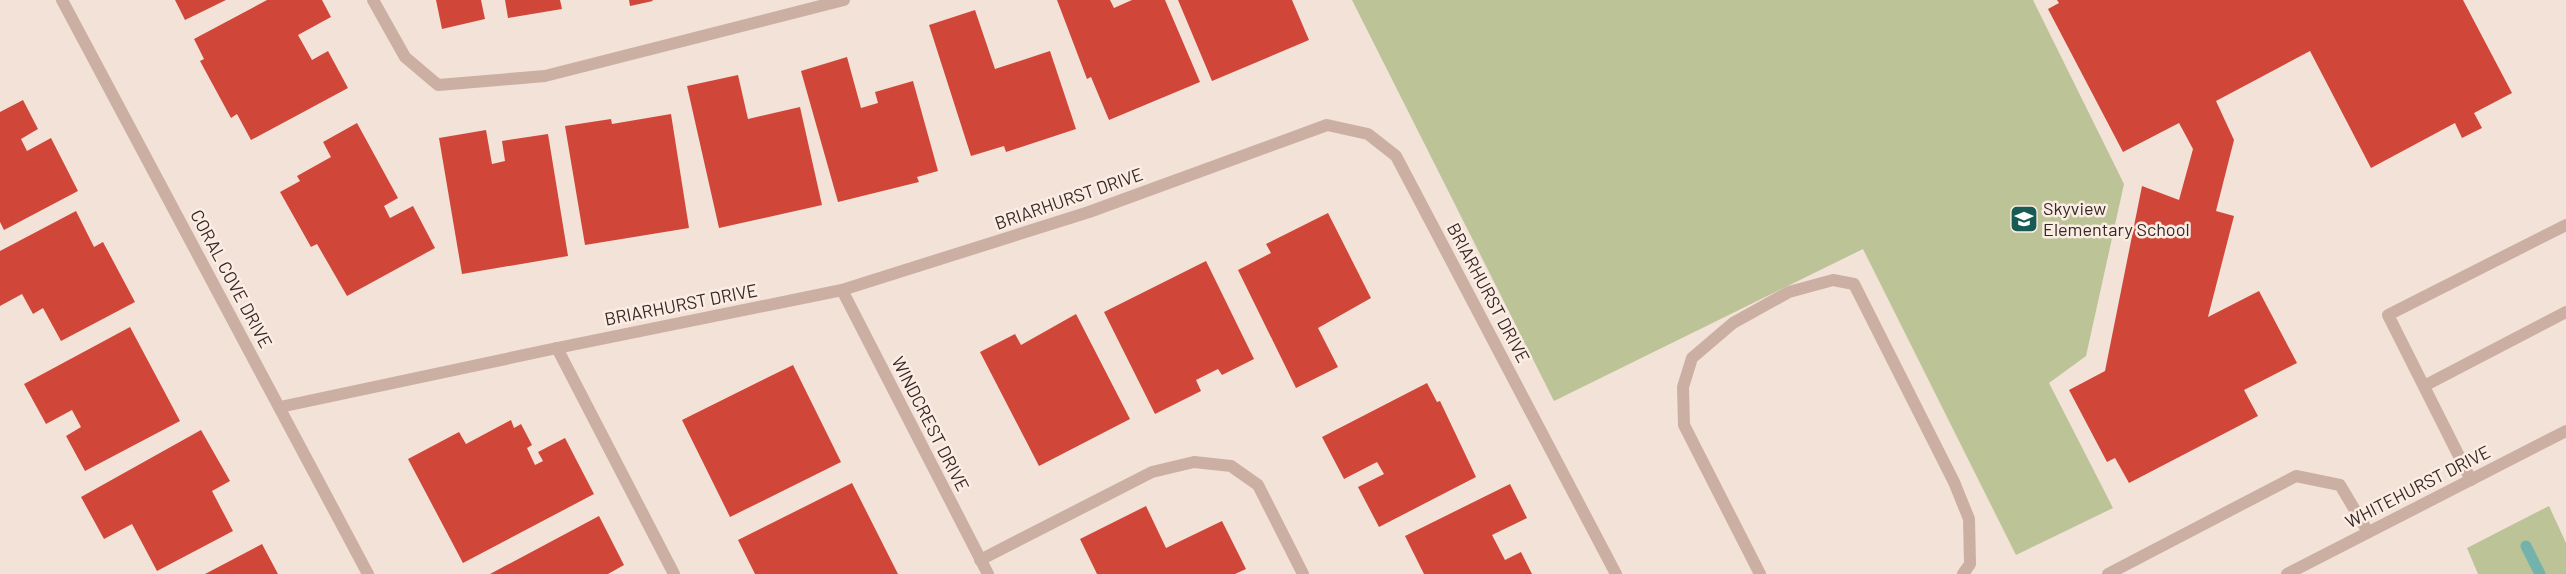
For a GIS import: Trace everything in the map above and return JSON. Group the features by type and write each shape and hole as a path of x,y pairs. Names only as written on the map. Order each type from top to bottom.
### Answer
{"street":[{"name":"CORAL COVE DRIVE","path":"62,0 368,574"},
{"path":"374,0 405,57 438,85 545,76 844,0"},
{"name":"BRIARHURST DRIVE","path":"280,408 557,348 842,290 1089,212 1327,125 1368,134 1396,156 1616,574"},
{"path":"2471,480 2388,315 2566,225"},
{"path":"1760,574 1684,425 1683,387 1692,358 1732,323 1789,292 1833,280 1854,284 1954,482 1969,519 1970,564 1963,574"},
{"name":"WINDCREST DRIVE","path":"842,290 988,574"},
{"path":"2424,386 2566,312"},
{"path":"557,348 674,574"},
{"name":"WHITEHURST DRIVE","path":"2287,574 2566,431"},
{"path":"980,560 1152,472 1194,462 1231,466 1258,485 1303,574"},
{"path":"2108,574 2296,476 2340,485 2368,532"}],"green space":[{"path":"1352,0 2033,0 2124,184 2086,356 2049,383 2113,508 2016,555 1863,249 1554,401"},
{"path":"2549,506 2566,543 2566,574 2478,574 2467,548"}],"building":[{"path":"175,0 226,0 185,20"},
{"path":"267,0 322,0 331,17 298,35 312,60 328,51 348,88 251,140 237,114 231,118 200,61 204,59 194,39"},
{"path":"436,0 481,0 485,19 442,29"},
{"path":"505,0 560,0 562,9 508,18"},
{"path":"629,0 652,0 653,1 630,6"},
{"path":"1057,0 1110,0 1114,8 1132,0 1165,0 1200,82 1109,120 1091,77 1087,79"},
{"path":"1178,0 1292,0 1309,40 1212,81"},
{"name":"Skyview Elementary School","path":"2057,0 2463,0 2512,93 2474,113 2482,128 2462,138 2455,123 2371,168 2310,51 2216,101 2234,140 2216,211 2234,216 2208,317 2259,291 2297,363 2244,390 2258,416 2129,483 2115,458 2107,462 2069,390 2105,371 2142,186 2179,200 2193,149 2179,123 2123,152 2048,9 2059,3"},
{"path":"975,10 995,69 1050,51 1076,129 1006,152 1004,146 971,156 929,25"},
{"path":"847,57 861,108 878,103 875,92 913,81 938,171 917,177 919,182 838,202 801,71"},
{"path":"738,75 748,119 800,107 822,205 719,228 687,86"},
{"path":"23,100 38,129 21,139 27,151 51,138 78,191 4,230 0,222 0,112"},
{"path":"671,114 689,228 585,245 565,126 611,119 612,124"},
{"path":"357,123 398,198 384,206 390,218 413,206 435,248 347,296 317,244 311,247 280,192 300,181 297,176 331,157 323,142"},
{"path":"486,130 492,164 505,161 502,141 548,134 568,256 462,274 439,138"},
{"path":"76,211 94,247 103,242 135,302 61,341 43,308 33,314 22,294 0,306 0,251"},
{"path":"1328,213 1371,298 1318,328 1338,367 1296,388 1238,270 1271,253 1266,244"},
{"path":"1206,261 1254,359 1222,375 1218,369 1196,380 1201,391 1155,414 1104,312"},
{"path":"1076,314 1130,419 1039,466 980,352 1015,334 1021,345"},
{"path":"130,327 180,421 85,471 66,436 81,427 72,410 46,424 24,384"},
{"path":"793,365 841,462 730,517 682,420"},
{"path":"1427,383 1437,402 1440,401 1476,477 1379,527 1358,487 1384,474 1377,462 1344,479 1322,437"},
{"path":"511,420 514,428 521,424 532,445 527,448 535,465 543,461 538,452 565,438 594,494 463,563 408,459 459,432 466,444"},
{"path":"201,430 230,481 212,491 233,531 157,571 132,524 104,539 81,497"},
{"path":"852,483 898,574 755,574 738,540"},
{"path":"1510,484 1527,518 1492,535 1505,560 1521,552 1532,574 1424,574 1405,536"},
{"path":"1146,506 1166,548 1222,521 1246,569 1235,574 1097,574 1080,539"},
{"path":"599,516 624,565 608,574 490,574"},
{"path":"262,544 278,574 205,574"}],"waterway":[{"path":"2526,546 2540,574"}],"place":[{"name":"Skyview Elementary School","path":"2024,219"}]}
